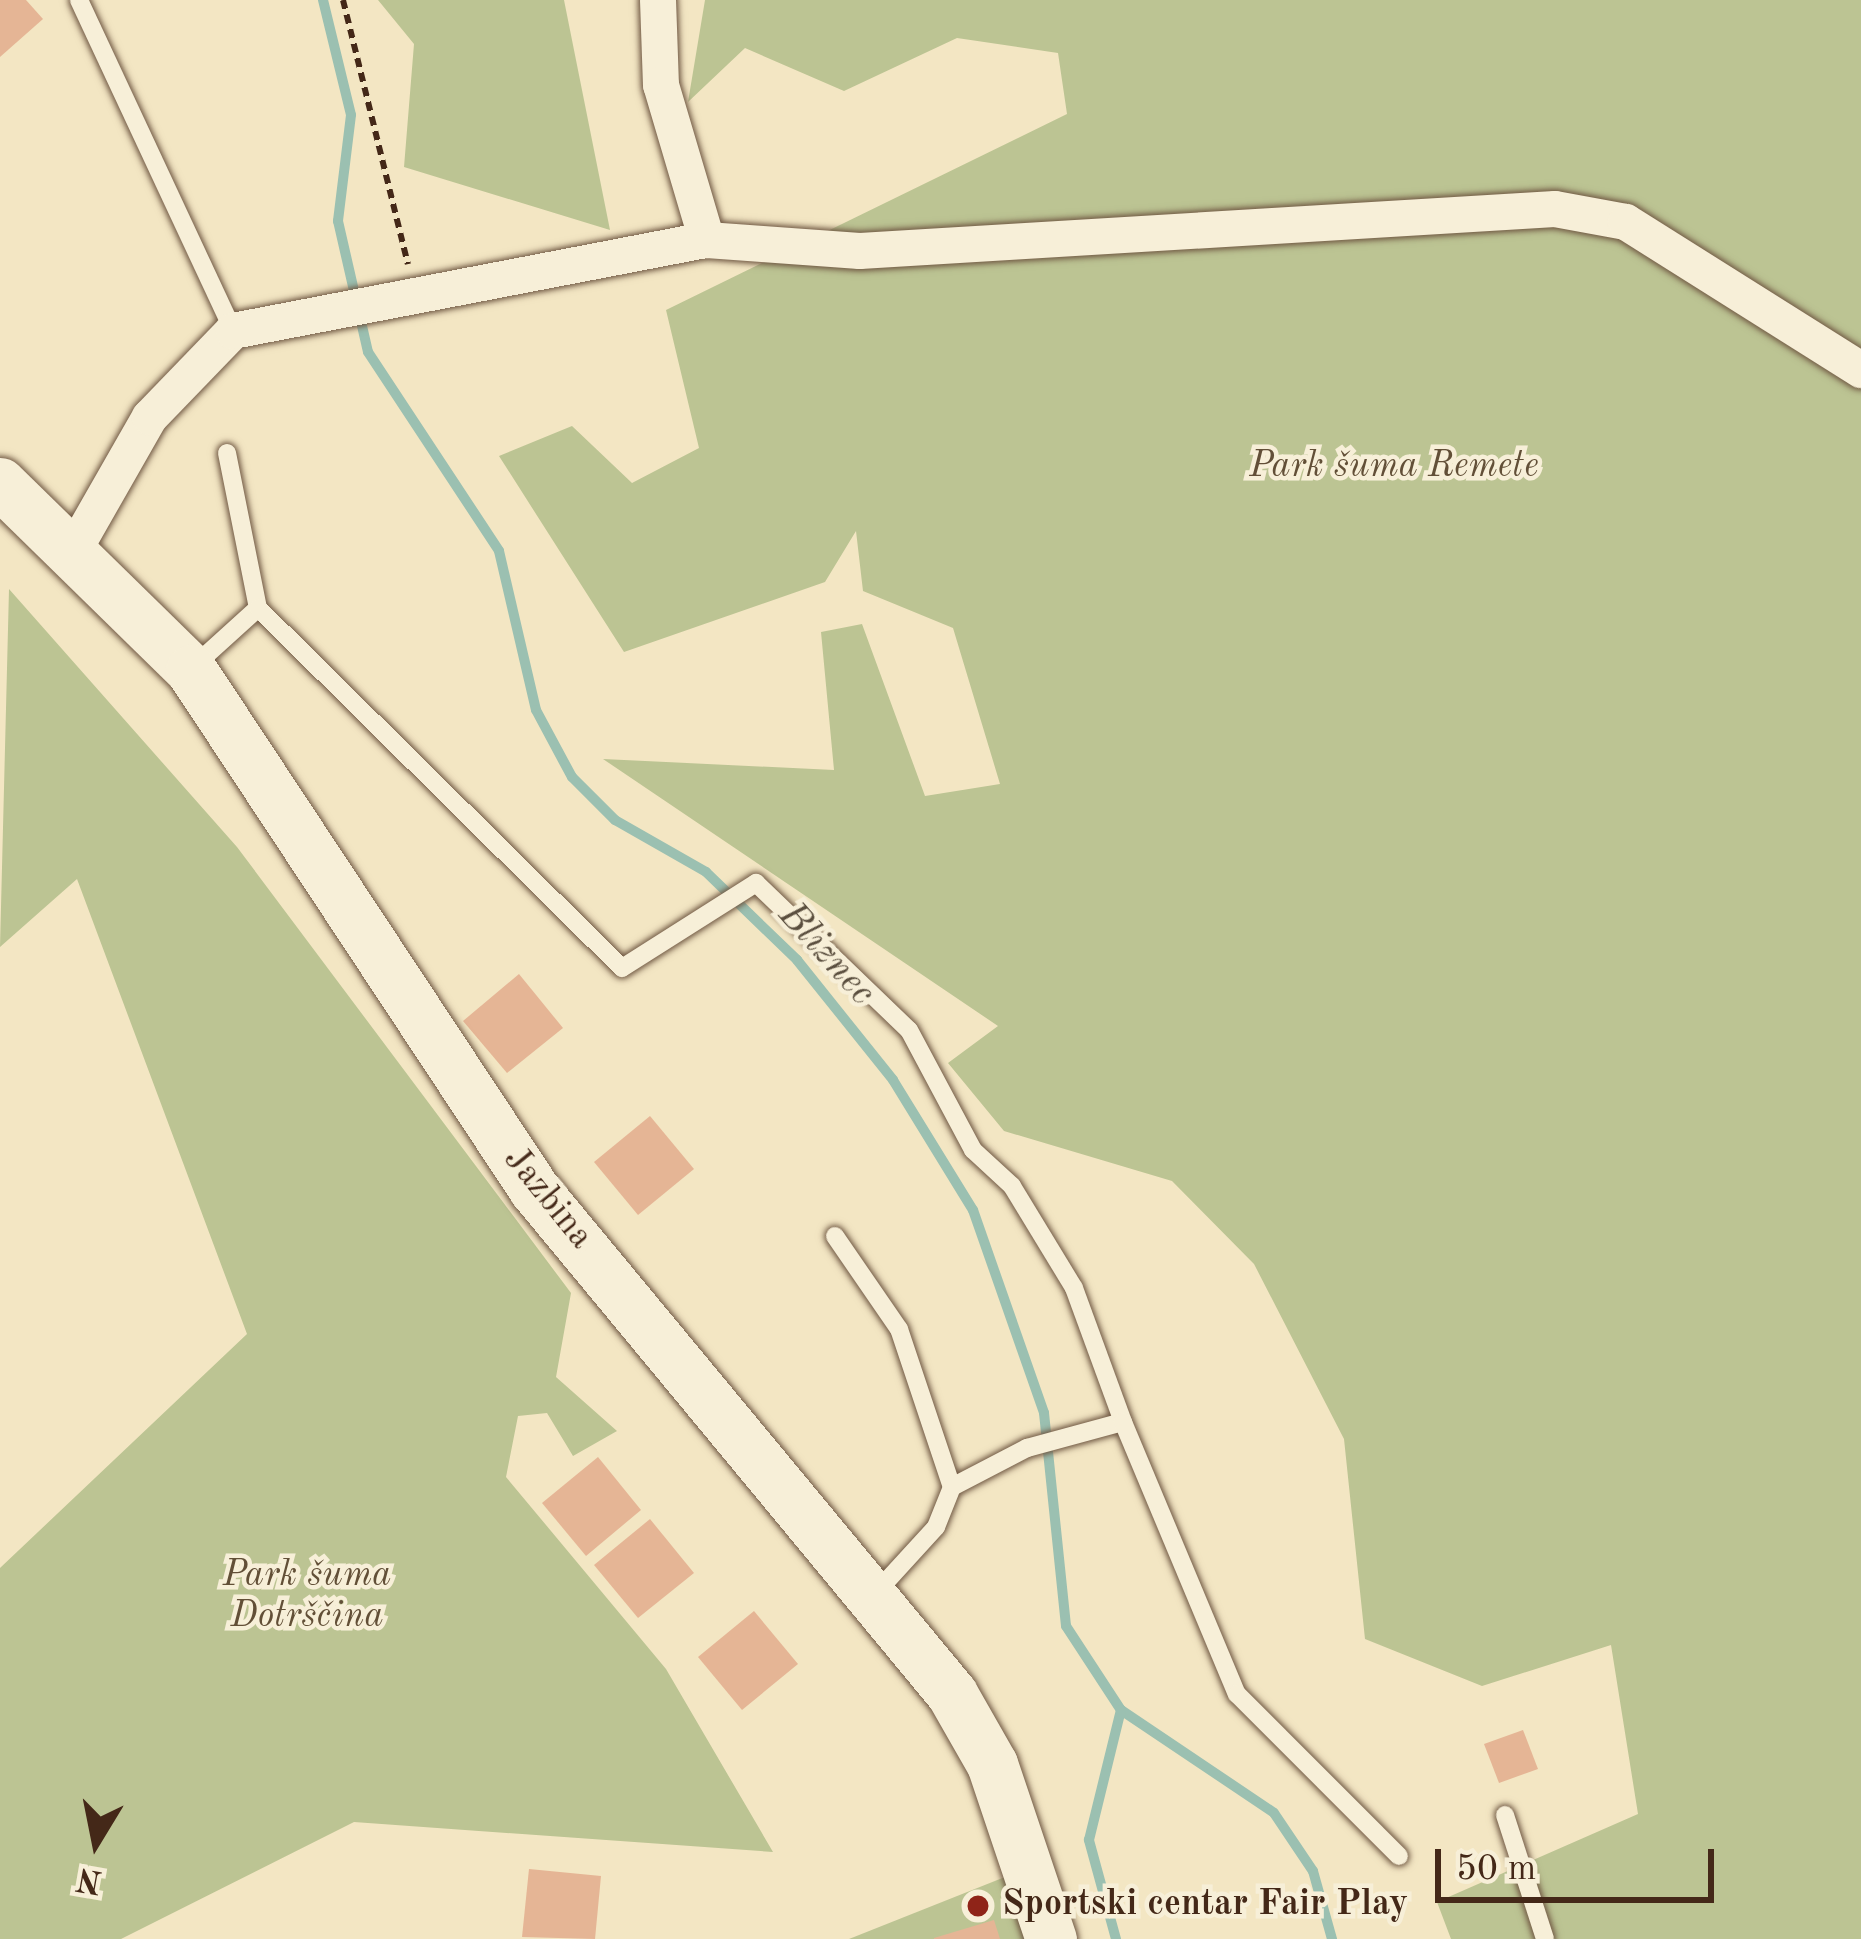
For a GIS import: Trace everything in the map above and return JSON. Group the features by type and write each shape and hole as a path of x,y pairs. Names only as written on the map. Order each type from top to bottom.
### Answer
{"street":[{"path":"658,0 661,85 707,240"},
{"path":"74,550 150,417 233,331 336,303 707,240 860,250 1555,209 1626,223 1861,370"},
{"name":"Jazbina","path":"0,483 74,550 191,670 534,1189 874,1595 992,1764 1051,1939"}],"lane":[{"path":"79,0 233,331"},
{"path":"227,453 258,608 622,968 756,883 909,1030 973,1150 1012,1186 1074,1288 1123,1422 1237,1694 1399,1856"},
{"path":"191,670 258,608"},
{"path":"835,1236 899,1329 952,1487"},
{"path":"874,1595 935,1527 952,1487 1027,1448 1123,1422"},
{"path":"1505,1816 1545,1939"}],"path":[{"path":"343,0 415,289"}],"green space":[{"path":"378,0 564,0 610,230 404,167 414,44"},
{"name":"Park šuma Remete","path":"705,0 1861,0 1861,1939 1451,1939 1437,1902 1638,1814 1611,1645 1482,1686 1365,1639 1344,1439 1254,1264 1172,1181 1004,1131 948,1063 998,1026 603,759 834,770 821,632 862,624 925,796 1000,784 953,628 863,591 856,531 825,582 624,652 499,456 572,426 632,483 699,448 666,310 1067,114 1058,53 957,38 844,91 745,48 688,102"},
{"name":"Park šuma Dotrščina","path":"9,589 237,847 571,1293 556,1377 617,1431 573,1456 547,1413 518,1416 506,1477 666,1669 773,1852 354,1822 121,1939 0,1939 0,1568 247,1334 77,879 0,947"},
{"name":"Sportski centar Fair Play","path":"1015,1873 1034,1939 849,1939"}],"building":[{"path":"0,0 26,0 43,19 0,57"},
{"path":"519,974 563,1028 507,1073 463,1021"},
{"path":"650,1116 694,1169 638,1215 594,1162"},
{"path":"598,1457 641,1510 586,1556 542,1503"},
{"path":"650,1519 694,1573 638,1618 594,1565"},
{"path":"754,1611 798,1664 742,1710 698,1657"},
{"path":"1523,1730 1538,1769 1499,1783 1484,1744"},
{"path":"529,1869 601,1876 595,1939 522,1937"},
{"path":"994,1920 1000,1939 934,1939 934,1938"}],"waterway":[{"name":"Bliznec","path":"323,0 351,115 338,221 368,352 499,551 536,710 572,777 615,820 706,872 797,960 893,1080 973,1210 1044,1413 1066,1626 1121,1710 1274,1813 1313,1871 1332,1939"},
{"path":"1116,1939 1089,1840 1121,1710"}],"place":[{"name":"Sportski centar Fair Play","path":"978,1906"}]}
